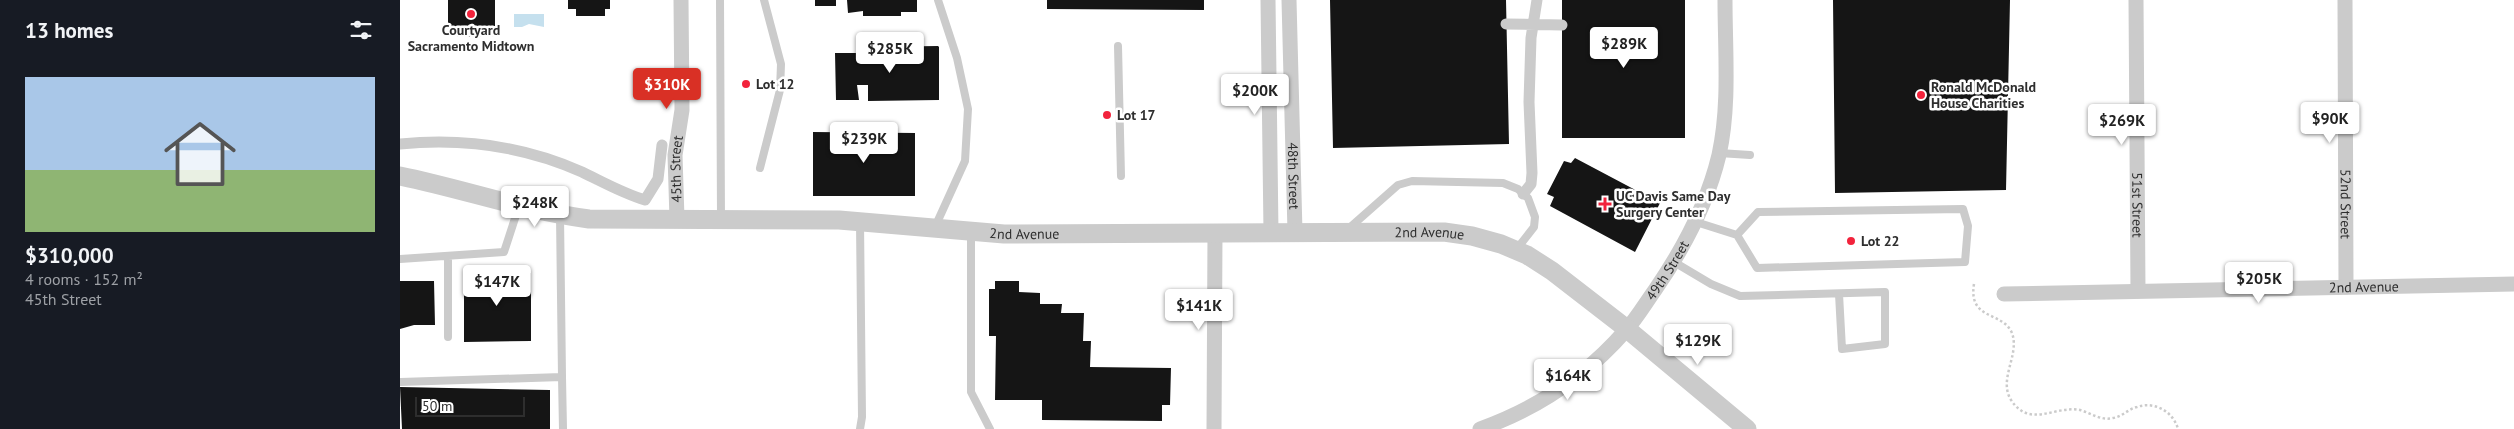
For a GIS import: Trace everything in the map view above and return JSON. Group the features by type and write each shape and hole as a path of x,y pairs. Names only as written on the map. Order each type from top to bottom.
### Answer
{"street":[{"name":"45th Street","path":"677,219 675,155 682,110 681,0"},
{"name":"48th Street","path":"1268,0 1271,232"},
{"name":"48th Street","path":"1289,0 1295,232"},
{"path":"1523,194 1531,184 1532,174 1529,102 1534,25 1538,0"},
{"name":"49th Street","path":"1480,429 1532,406 1563,387 1587,369 1627,329 1674,262 1696,222 1711,184 1719,153 1726,89 1725,0"},
{"name":"51st Street","path":"2136,0 2138,291"},
{"name":"52nd Street","path":"2345,0 2346,287"},
{"path":"1506,24 1562,25"},
{"path":"400,144 448,142 517,150 560,163 625,194 644,200 658,179 662,145"},
{"name":"2nd Avenue","path":"400,176 444,185 560,216 590,219 860,221 1004,234 1444,232 1472,236 1516,250 1552,271 1627,329 1748,429"},
{"path":"1214,429 1215,233"},
{"name":"2nd Avenue","path":"2004,294 2514,284"}],"lane":[{"path":"720,0 722,219"},
{"path":"760,168 781,81 781,64 764,0"},
{"path":"935,228 965,161 968,110 957,58 938,0"},
{"path":"1118,46 1121,176"},
{"path":"1719,153 1750,155"},
{"path":"1345,232 1398,185 1412,181 1503,184 1523,194 1533,208 1534,227 1516,250"},
{"path":"400,259 504,252 519,206"},
{"path":"1696,222 1737,235 1757,268 1965,262 1968,226 1962,209 1758,212 1737,235"},
{"path":"560,216 563,429"},
{"path":"860,221 862,407 860,429"},
{"path":"970,231 971,392 990,429"},
{"path":"448,256 448,337"},
{"path":"1674,262 1711,284 1740,296 1885,292 1885,344 1842,349 1839,294"},
{"path":"400,382 562,378"}],"path":[{"path":"1974,284 1973,294 1982,312 2008,326 2012,334 2014,351 2008,376 2007,392 2017,408 2031,415 2073,410 2104,419 2119,417 2137,407 2158,406 2172,417 2178,429"}],"water":[{"path":"514,14 544,14 544,27 529,24 522,27 514,27"}],"building":[{"name":"Courtyard Sacramento Midtown","path":"448,0 495,0 495,36 457,37 457,28 448,29"},
{"name":"Courtyard Sacramento Midtown","path":"568,0 610,0 610,9 605,9 605,16 576,16 576,9 568,9"},
{"path":"815,0 836,0 836,6 815,6"},
{"path":"847,0 917,0 917,12 901,12 901,16 863,16 863,11 848,13"},
{"path":"1047,0 1204,0 1204,10 1047,9"},
{"path":"1330,0 1506,0 1509,144 1333,148"},
{"path":"1562,0 1685,0 1685,138 1562,138"},
{"name":"Ronald McDonald House Charities","path":"1833,0 2010,0 2006,190 1835,193"},
{"path":"938,46 939,100 868,101 868,85 857,85 859,100 836,100 835,53 859,53 858,62 869,62 869,47"},
{"path":"813,132 915,133 915,196 813,196"},
{"name":"UC Davis Same Day Surgery Center","path":"1575,158 1660,203 1635,252 1550,206 1554,197 1547,194 1564,161 1571,163"},
{"path":"464,273 531,273 531,341 464,342"},
{"path":"400,281 434,281 435,325 414,325 400,329"},
{"path":"995,281 1019,281 1019,292 1040,293 1040,304 1062,304 1061,313 1084,313 1083,341 1091,341 1090,367 1171,368 1170,405 1162,405 1162,421 1042,420 1042,400 995,400 996,336 989,336 989,289 995,289"},
{"path":"400,387 550,390 550,429 402,429"}],"place":[{"name":"Courtyard Sacramento Midtown","path":"471,14"},
{"name":"Lot 12","path":"746,84"},
{"name":"Ronald McDonald House Charities","path":"1921,95"},
{"name":"Lot 17","path":"1107,115"},
{"name":"UC Davis Same Day Surgery Center","path":"1605,204"},
{"name":"Lot 22","path":"1851,241"}]}
